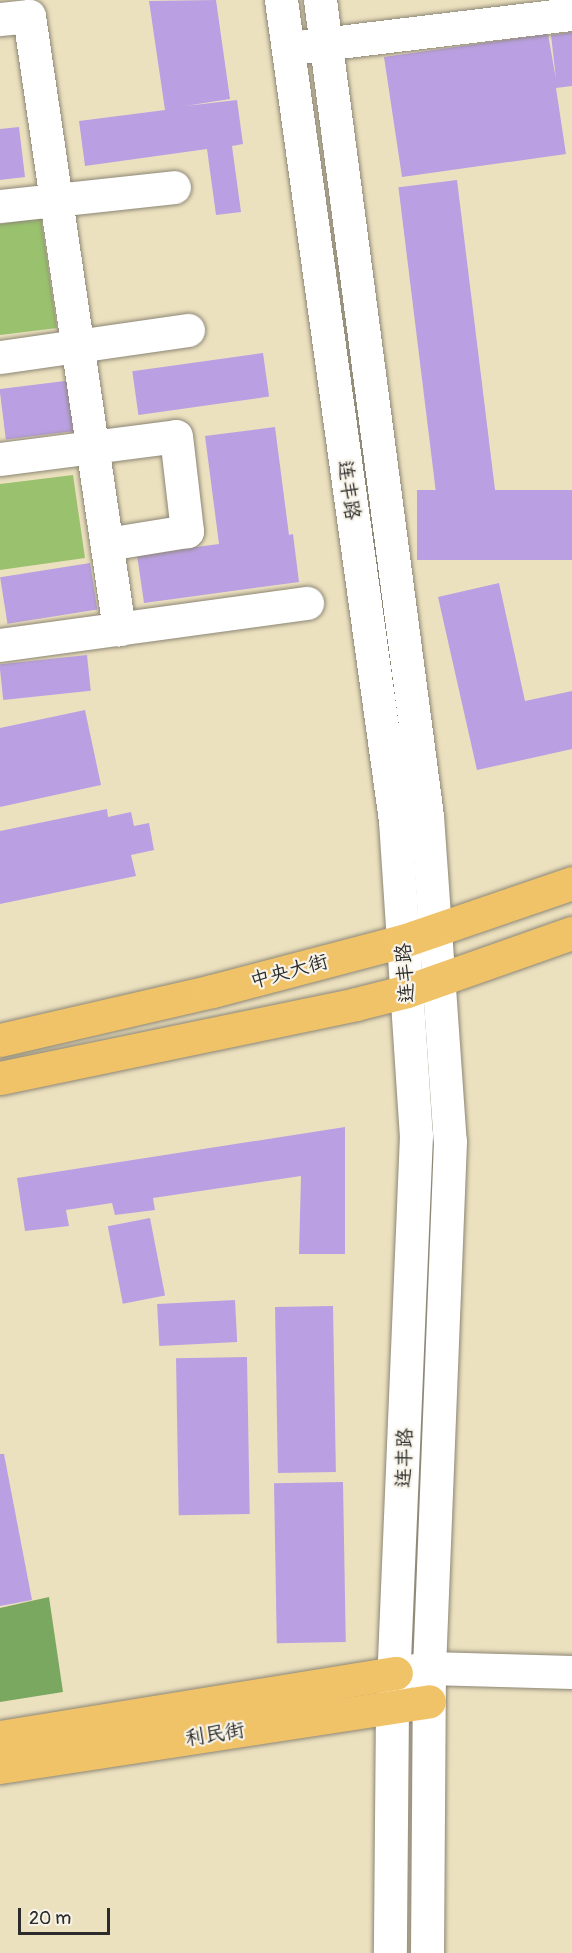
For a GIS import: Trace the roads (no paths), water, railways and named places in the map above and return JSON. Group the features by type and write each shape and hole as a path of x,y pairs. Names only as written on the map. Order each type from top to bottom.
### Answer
{"main road":[{"name":"中央大街","path":"0,1040 212,991 403,941 572,883"},
{"path":"0,1078 356,1004 407,991 572,933"},
{"name":"利民街","path":"0,1737 396,1673"},
{"name":"利民街","path":"0,1767 429,1701"}],"street":[{"name":"连丰路","path":"281,0 395,821 416,1135 396,1673 392,1707 390,1953"},
{"name":"连丰路","path":"320,0 427,816 450,1141 429,1668 427,1953"},
{"path":"287,49 572,14"},
{"path":"0,19 29,16 119,629"},
{"path":"0,206 174,187"},
{"path":"0,357 188,330"},
{"path":"0,459 176,436 187,531 106,544"},
{"path":"0,645 307,603"},
{"path":"396,1673 429,1668 572,1672"}]}
